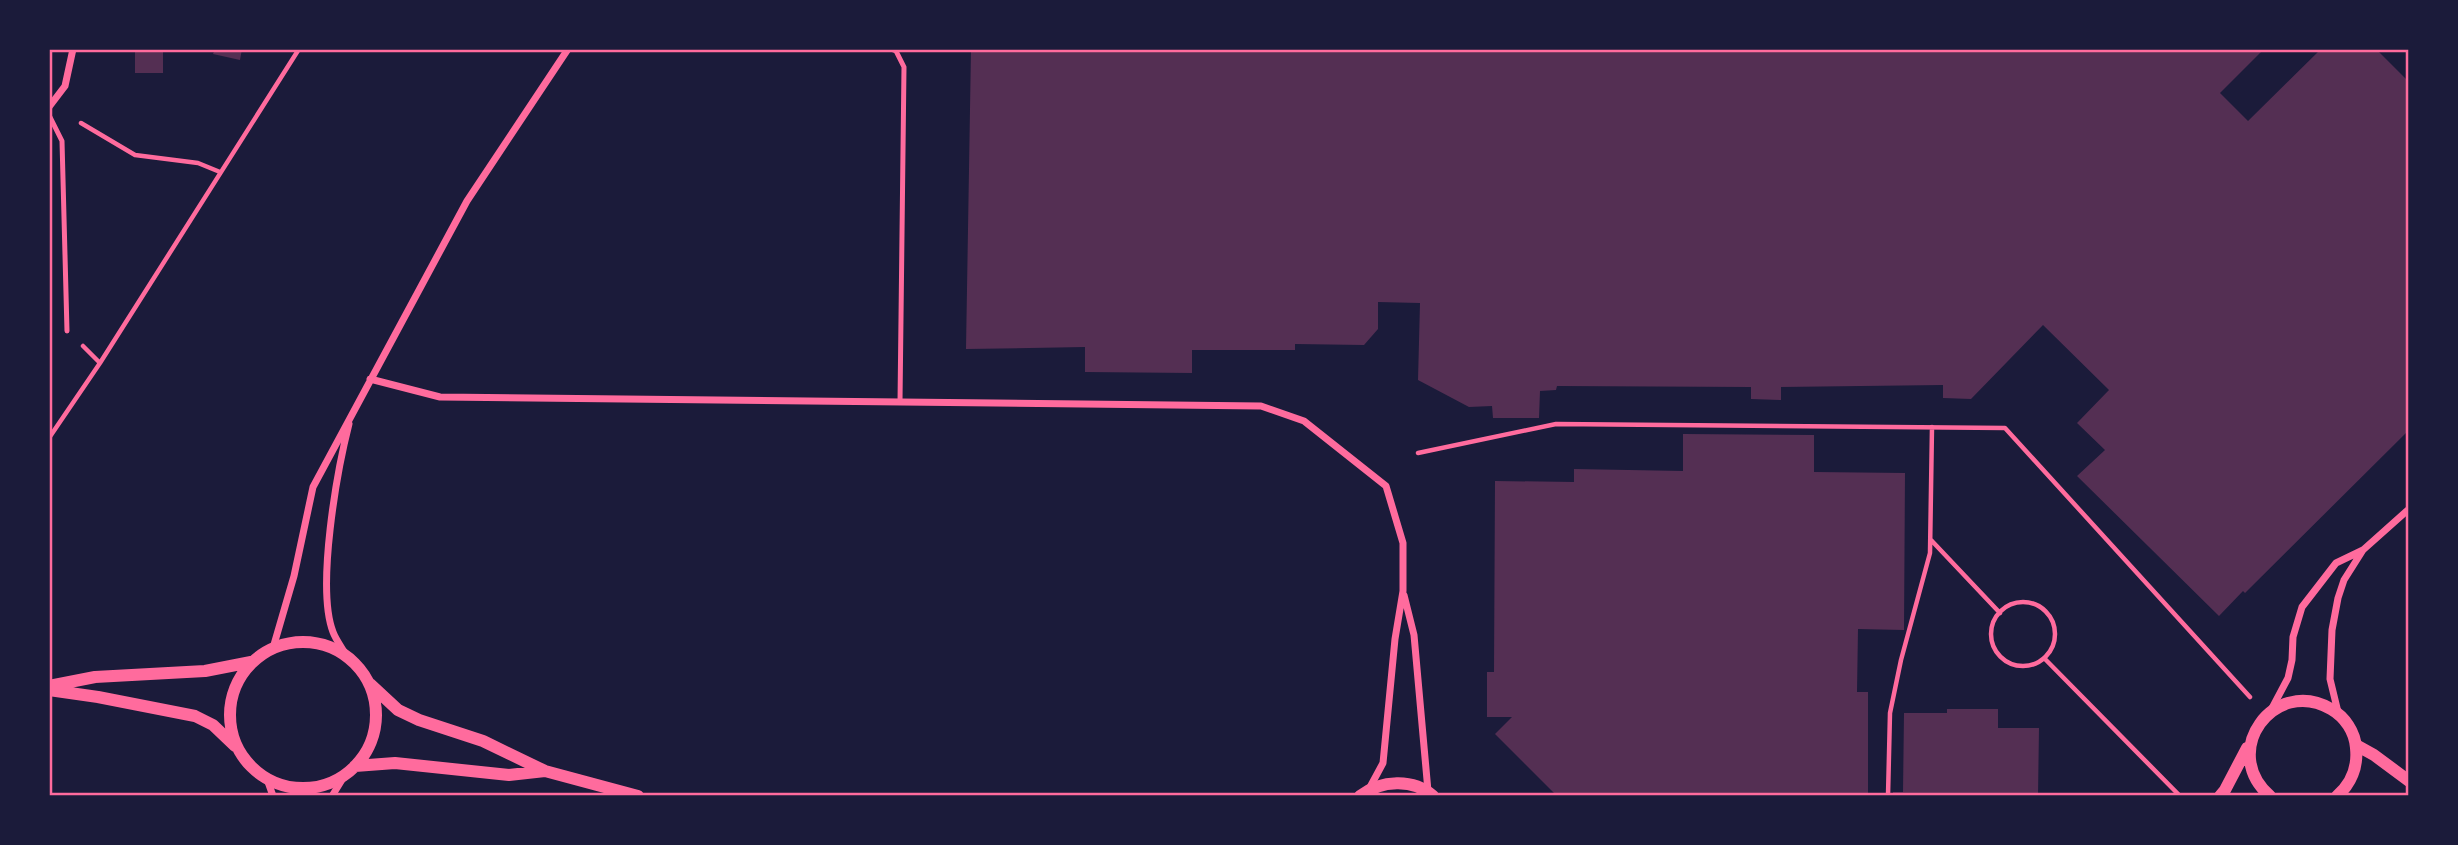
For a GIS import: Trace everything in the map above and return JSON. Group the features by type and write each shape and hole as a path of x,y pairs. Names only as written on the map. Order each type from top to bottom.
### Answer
{"street":[{"path":"49,107 65,86 73,49"},
{"path":"273,648 294,576 313,487 467,201 568,49"},
{"path":"370,379 440,397 1261,406 1304,421 1386,486 1404,543 1403,591 1395,639 1383,763 1365,793"},
{"path":"346,655 332,630 327,595 327,566 338,464 350,418 370,379"},
{"path":"2338,713 2329,679 2337,598 2344,580 2363,550 2409,509"},
{"path":"2220,796 2288,678 2293,637 2302,607 2336,563 2363,550"},
{"path":"1403,591 1414,635 1431,794"},
{"path":"49,688 95,677 205,671 251,662 273,648 298,642 323,644 346,655 360,668 376,705 375,728 369,749 331,796"},
{"path":"237,747 230,725 230,702 238,680 251,662"},
{"path":"369,684 398,710 419,720 482,741 545,771 638,796"},
{"path":"49,688 195,716 213,725 237,747 250,766 267,779 286,786 307,788 327,784 350,771 395,763 509,775 545,771"},
{"path":"2270,712 2286,704 2305,700 2322,704 2338,713 2350,728 2356,746 2356,763 2350,781 2337,796"},
{"path":"2251,741 2249,758 2254,775 2270,796"},
{"path":"2356,746 2374,755 2409,781"},
{"path":"267,779 273,796"},
{"path":"1365,793 1389,783 1409,784 1431,794"}],"lane":[{"path":"891,49 896,51 904,67 900,402"},
{"path":"49,115 62,141 67,331"}],"path":[{"path":"49,438 100,363 299,49"},
{"path":"81,123 135,155 198,163 220,172"},
{"path":"1418,453 1556,424 2005,428 2250,697"},
{"path":"1888,796 1891,713 1901,660 1930,553 1931,427"},
{"path":"1930,540 2000,613"},
{"path":"2023,602 2039,606 2052,618 2056,634 2052,651 2044,658 2040,663 2023,668 2006,663 1994,651 1990,634 1994,618 2006,606 2023,602"},
{"path":"2044,658 2180,796"}],"building":[{"path":"135,49 163,49 163,73 135,73"},
{"path":"215,49 242,49 240,60 213,54"},
{"path":"971,49 2264,49 2220,93 2248,121 2321,49 2376,49 2409,82 2409,430 2219,616 2077,476 2105,450 2077,423 2109,390 2043,325 1971,399 1943,398 1943,385 1781,387 1781,400 1751,399 1751,387 1557,386 1556,390 1540,391 1539,418 1493,418 1492,406 1469,407 1418,380 1420,303 1378,302 1378,329 1364,345 1295,344 1295,350 1192,350 1192,373 1085,372 1085,347 966,349"},
{"path":"1683,434 1814,435 1814,472 1905,473 1904,630 1858,629 1857,692 1868,692 1868,796 1557,796 1495,734 1512,717 1487,717 1487,672 1494,672 1495,481 1574,482 1574,469 1683,471"},
{"path":"1947,709 1998,709 1998,728 2039,728 2038,796 1893,796 1893,792 1903,792 1904,713 1947,713"}]}
